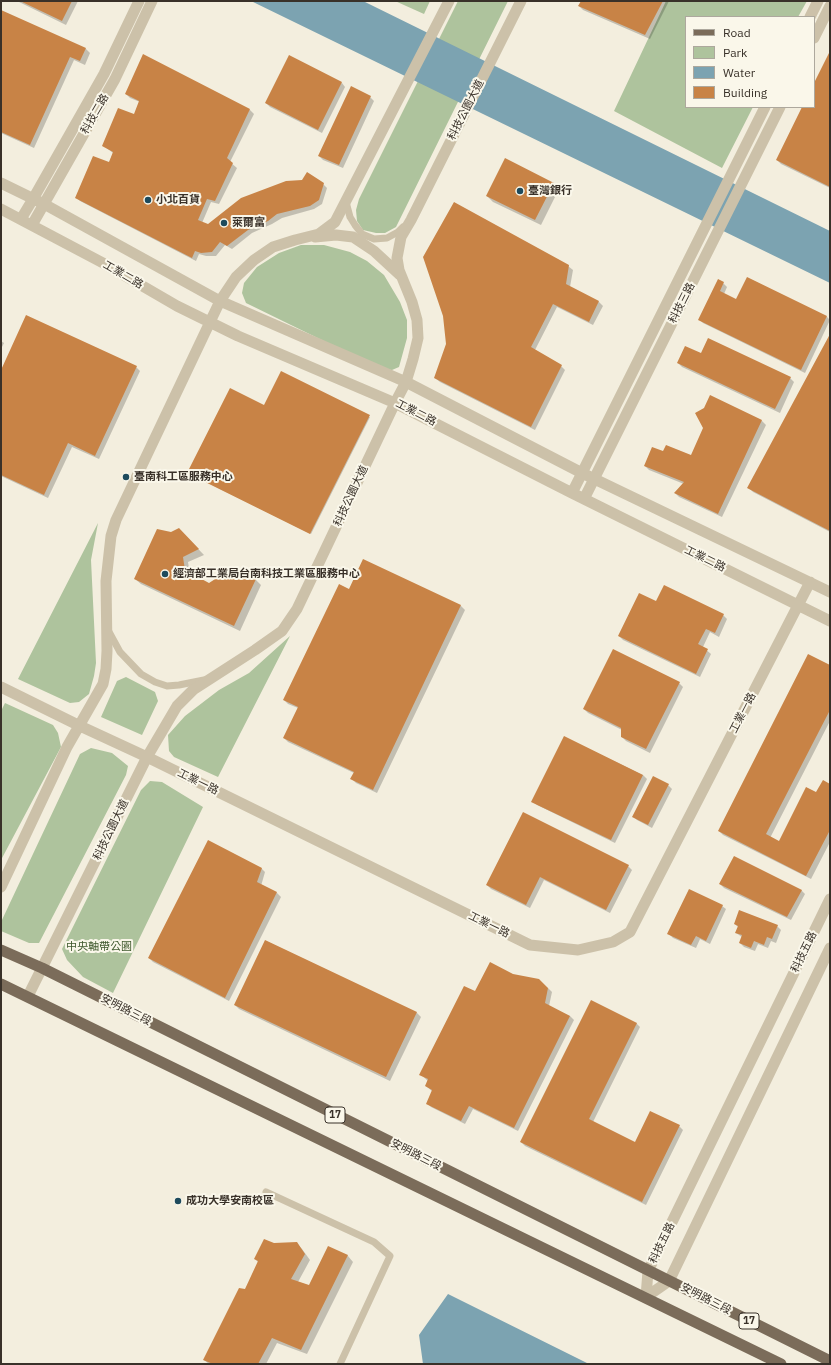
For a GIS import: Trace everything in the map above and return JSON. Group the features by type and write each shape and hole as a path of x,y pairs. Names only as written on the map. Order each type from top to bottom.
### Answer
{"main road":[{"name":"安明路三段","path":"1,950 42,968 830,1361"},
{"name":"17","path":"1,984 782,1364"}],"street":[{"name":"科技二路","path":"20,219 33,199 104,74 139,1"},
{"name":"科技二路","path":"32,225 115,79 152,1"},
{"name":"科技公園大道","path":"1,887 67,748 103,684 106,669 106,581 111,536 116,520 220,301 236,277 254,260 273,247 319,234 335,222 449,1"},
{"name":"科技公園大道","path":"28,996 147,757 177,706 193,690 211,677 250,654 282,631 297,609 406,382 418,338 417,320 397,258 401,237 411,220 521,1"},
{"path":"810,16 818,1"},
{"path":"815,36 830,6"},
{"name":"科技三路","path":"572,493 764,108"},
{"name":"科技三路","path":"584,499 779,108"},
{"name":"工業二路","path":"1,183 44,204 220,301 406,382 582,473 830,592"},
{"name":"工業二路","path":"1,209 103,263 177,306 243,339 395,403 830,621"},
{"name":"科技公園大道","path":"295,240 336,235 353,237 389,263 402,277"},
{"name":"工業一路","path":"1,686 530,945 578,950 613,942 630,932 810,582"},
{"name":"科技五路","path":"646,1297 648,1271 830,899"},
{"name":"科技五路","path":"646,1297 669,1281 830,948"}],"lane":[{"name":"科技公園大道","path":"346,202 350,217 355,225 362,234 374,239 387,238 398,232 411,220"},
{"name":"科技公園大道","path":"107,628 120,652 141,674 155,682 167,686 179,685 190,684 211,677"},
{"path":"266,1192 374,1242 390,1256 340,1364"}],"green space":[{"path":"395,1 430,1 424,14"},
{"path":"458,1 508,1 396,227 385,233 376,233 363,230 357,221 356,210 359,199"},
{"path":"666,1 807,1 799,16 685,16 685,108 752,108 722,168 614,111"},
{"path":"301,245 324,245 350,252 367,261 384,275 400,302 407,320 407,338 399,367 392,370 381,369 246,303 242,293 244,283 257,267 279,253"},
{"path":"98,523 91,560 96,663 94,676 89,694 79,702 70,703 18,679"},
{"path":"290,636 218,777 174,757 169,751 168,735 185,716 219,690 249,673"},
{"path":"126,677 155,692 158,701 142,735 101,717 117,681"},
{"path":"5,703 53,725 58,733 61,747 1,860 1,711"},
{"name":"中央軸帶公園","path":"91,748 112,753 128,766 126,775 39,943 29,943 1,931 1,922 80,754"},
{"name":"中央軸帶公園","path":"150,781 162,782 203,807 113,993 83,977 67,960 62,949 141,790"}],"water":[{"path":"251,1 363,1 830,231 830,283"},
{"path":"448,1294 589,1364 423,1364 419,1335"}],"building":[{"path":"20,1 72,1 62,21"},
{"path":"581,1 663,1 645,35 578,6"},
{"path":"1,10 86,48 80,61 70,57 30,145 1,132"},
{"path":"830,51 830,187 776,160 802,108 815,108 815,81"},
{"path":"143,54 250,109 227,158 233,163 215,201 207,199 198,220 208,224 241,198 286,181 302,180 307,172 324,183 319,200 310,206 277,214 268,221 248,230 227,246 220,242 212,252 201,253 195,251 192,258 75,198 93,156 109,162 113,152 102,146 118,108 134,114 139,101 125,94"},
{"path":"289,55 342,82 318,130 265,103"},
{"path":"351,86 371,96 339,165 318,156"},
{"path":"505,158 554,183 535,220 486,196"},
{"path":"454,202 569,265 566,284 599,301 589,322 553,304 531,347 562,365 531,427 434,378 446,344 443,316 423,257"},
{"path":"747,277 827,316 801,370 698,320 718,279 724,282 720,291 736,299"},
{"path":"26,315 137,366 95,456 68,443 44,495 1,475 1,370"},
{"path":"830,334 830,531 747,488"},
{"path":"708,338 791,377 775,409 677,363 685,346 701,353"},
{"path":"281,371 370,415 310,534 187,473 230,388 264,405"},
{"path":"710,395 762,420 718,514 674,493 684,482 644,466 652,447 663,451 666,445 691,455 703,428 695,413 704,408"},
{"name":"經濟部工業局台南科技工業區服務中心","path":"179,528 199,549 183,557 185,570 209,583 232,568 256,579 234,626 134,579 157,529 171,532"},
{"path":"363,559 461,605 373,790 350,779 354,772 283,738 298,707 283,700 339,584 349,589"},
{"path":"664,585 724,614 715,633 706,629 698,644 708,649 696,674 618,636 639,593 656,601"},
{"path":"613,649 680,682 646,749 621,737 621,728 583,709"},
{"path":"808,654 830,665 830,710 766,834 779,841 806,787 816,792 823,780 830,784 830,830 806,876 718,831"},
{"path":"564,736 643,775 611,840 531,802"},
{"path":"653,776 669,784 648,825 632,817"},
{"path":"523,812 629,865 606,910 540,877 526,905 486,885"},
{"path":"208,840 262,868 257,882 277,892 225,998 148,958"},
{"path":"734,856 802,890 787,917 719,884"},
{"path":"689,889 723,905 706,941 696,936 691,945 667,934"},
{"path":"739,910 778,925 772,939 767,937 764,945 754,941 751,948 739,943 742,935 735,933 738,926 734,924"},
{"path":"265,940 417,1012 386,1077 234,1005"},
{"path":"490,962 513,974 539,979 548,988 545,1003 570,1016 514,1128 469,1106 461,1121 426,1104 432,1090 425,1086 428,1079 419,1075 464,986 475,991"},
{"path":"591,1000 637,1023 589,1119 635,1142 650,1111 680,1125 642,1202 520,1142"},
{"path":"264,1239 274,1243 297,1242 305,1254 291,1279 309,1285 328,1246 348,1255 301,1350 272,1338 258,1364 213,1364 203,1360 239,1288 245,1289 258,1261 254,1259"}],"place":[{"name":"臺灣銀行","path":"520,191"},
{"name":"小北百貨","path":"148,200"},
{"name":"萊爾富","path":"224,223"},
{"name":"臺南科工區服務中心","path":"126,477"},
{"name":"經濟部工業局台南科技工業區服務中心","path":"165,574"},
{"name":"成功大學安南校區","path":"178,1201"}]}
